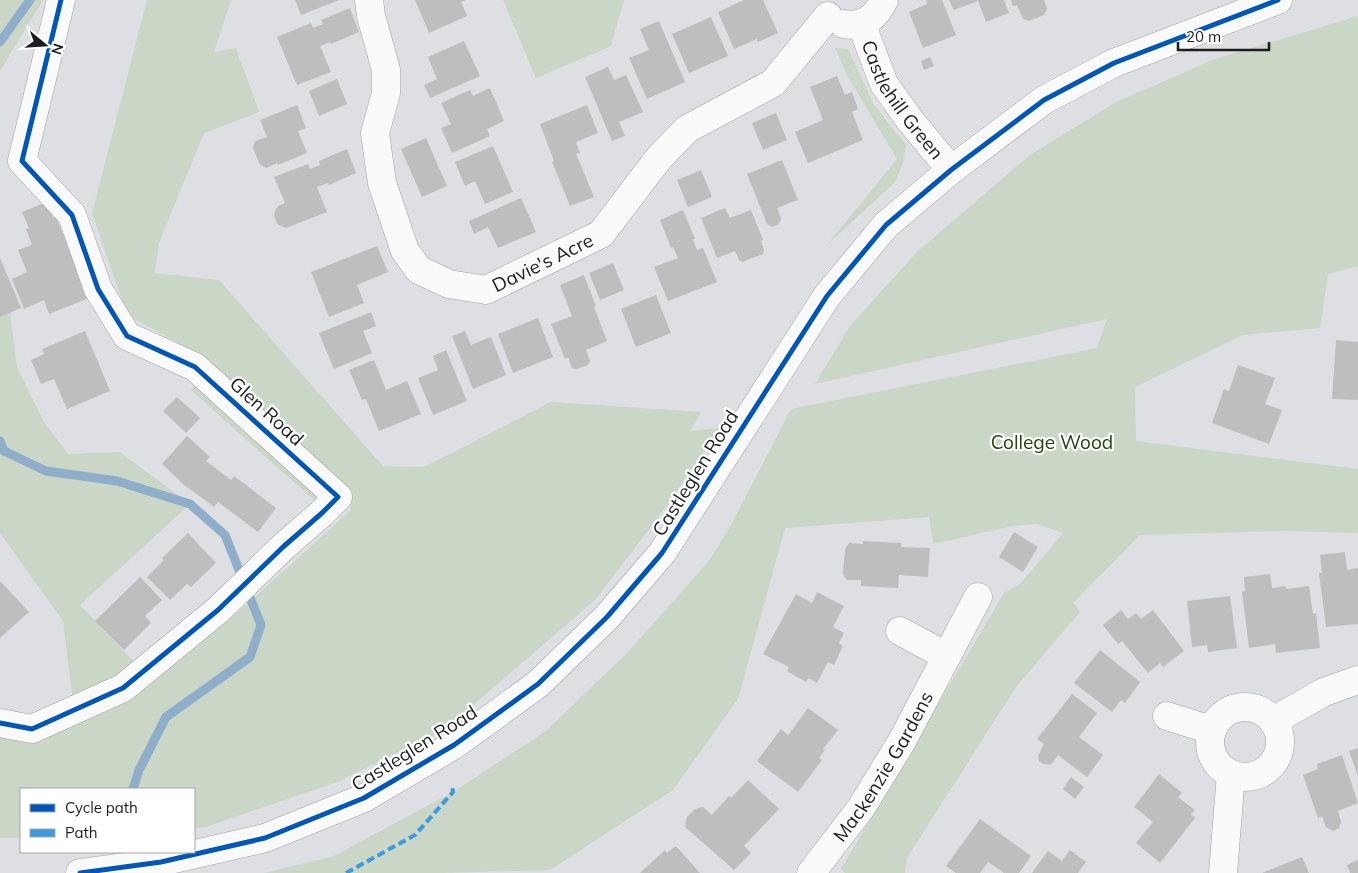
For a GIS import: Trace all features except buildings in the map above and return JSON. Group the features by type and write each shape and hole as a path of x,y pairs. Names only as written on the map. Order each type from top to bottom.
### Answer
{"street":[{"name":"Glen Road","path":"0,723 32,728 123,688 218,610 338,496 195,367 127,336 98,289 72,215 22,161 61,0"},
{"name":"Davie's Acre","path":"369,0 371,16 386,70 386,93 375,132 382,183 405,251 419,270 449,284 486,290 601,234 659,158 687,129 773,83 823,8"},
{"path":"823,8 837,22 849,25 861,23 872,18 880,9 884,0"},
{"name":"Castleglen Road","path":"80,873 162,862 265,838 364,798 454,745 538,684 607,617 662,553 827,296 886,225 951,170 1044,100 1114,63 1278,0"},
{"name":"Castlehill Green","path":"861,23 884,84 909,119 951,170"},
{"name":"Mackenzie Gardens","path":"812,873 861,808 902,741 978,597"},
{"path":"900,631 946,656"},
{"path":"1273,721 1324,692 1358,680"},
{"path":"1247,706 1262,711 1273,721 1278,731 1280,742 1278,754 1272,764 1254,776 1242,777 1231,774 1222,769 1215,761 1209,741 1211,730 1219,717 1232,709 1247,706"},
{"path":"1168,716 1211,730"},
{"path":"1223,873 1231,774"}],"green space":[{"path":"0,0 43,0 0,71"},
{"path":"147,0 231,0 214,52 236,48 259,112 204,133 159,243 155,273 219,280 383,466 424,467 551,402 701,412 690,431 720,428 663,511 595,600 444,730 337,782 206,827 195,828 195,788 20,788 20,838 0,838 0,734 35,740 134,698 229,620 351,510 349,489 338,497 315,501 191,390 212,362 127,315 92,213"},
{"path":"503,0 624,0 611,46 536,78"},
{"name":"College Wood","path":"1358,16 1358,266 1328,274 1320,328 1243,335 1135,387 1136,441 1358,469 1358,533 1285,531 1140,535 1073,603 1080,612 1016,687 907,858 905,873 845,873 841,869 1004,593 1021,583 1063,533 1037,524 1013,526 933,544 929,517 785,528 738,699 673,790 550,870 442,873 264,873 334,856 453,792 546,731 627,653 709,561 731,525 791,409 1097,348 1107,319 815,384 850,326 917,252 1030,155 1116,102 1215,59"},
{"path":"835,48 848,49 874,105 906,145 903,163 895,182 827,245 897,159 848,77"},
{"path":"0,281 10,312 17,367 44,422 68,454 120,452 190,504 80,605 139,667 73,702 63,621 0,533"}],"waterway":[{"path":"0,42 30,0"},
{"path":"0,441 4,451 46,471 117,481 190,504 225,535 261,625 250,657 166,717 139,770 133,788"}],"marked path":[{"path":"346,873 415,835 453,792 452,786"}],"cycle path":[{"path":"0,723 32,729 123,688 218,610 338,497 195,367 127,336 98,289 72,215 22,161 61,0"},
{"path":"80,873 161,862 265,838 364,798 454,745 538,684 607,617 662,553 827,296 886,225 951,170 1044,100 1114,63 1278,0"}]}
